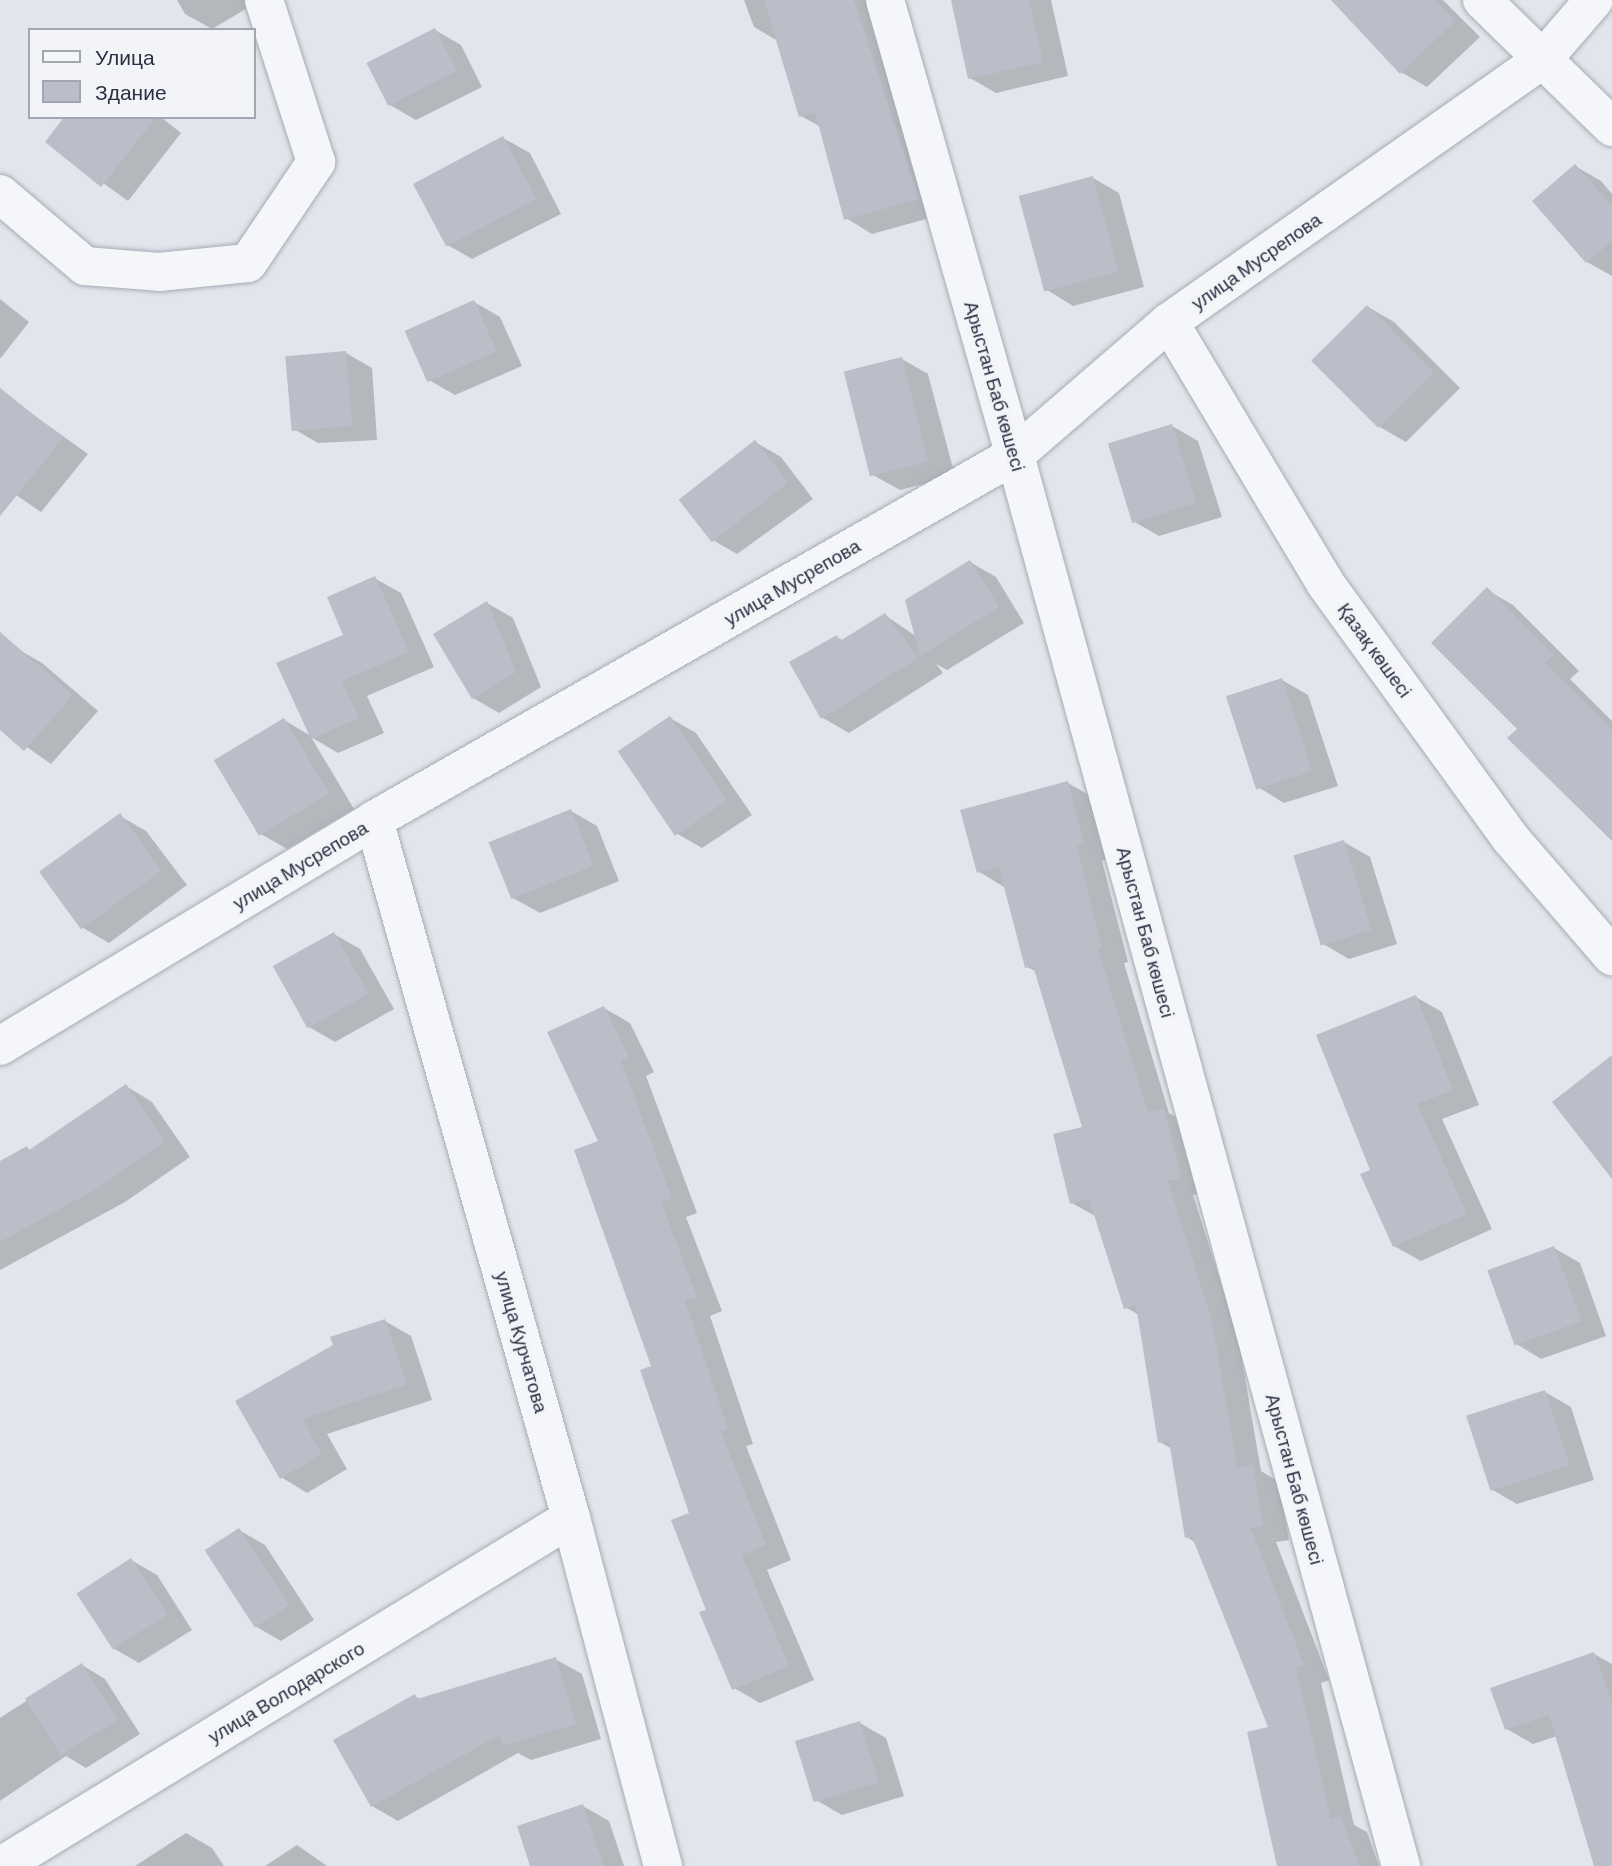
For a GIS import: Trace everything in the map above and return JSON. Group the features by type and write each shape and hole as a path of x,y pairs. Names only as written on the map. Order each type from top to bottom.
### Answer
{"street":[{"path":"0,194 85,266 159,272 248,263 316,162 264,0"},
{"name":"Арыстан Баб көшесі","path":"885,0 1015,455 1401,1866"},
{"path":"1482,0 1612,127"},
{"name":"улица Мусрепова","path":"7,1030 1015,455 1169,322 1543,59 1594,0"},
{"name":"Қазақ көшесі","path":"1169,322 1325,583 1511,839 1612,956"},
{"name":"улица Курчатова","path":"374,820 571,1518 663,1866"},
{"name":"улица Володарского","path":"1,1866 571,1518"}],"building":[{"path":"764,0 854,0 919,199 844,220 815,112 799,117"},
{"path":"951,0 1029,0 1043,62 968,79"},
{"path":"1331,0 1435,0 1455,21 1400,74"},
{"path":"435,28 457,71 388,106 366,63"},
{"path":"62,119 154,119 101,187 45,142"},
{"path":"503,136 536,199 446,247 413,184"},
{"path":"1575,164 1612,206 1612,241 1586,263 1532,201"},
{"path":"1093,176 1119,272 1044,292 1019,196"},
{"path":"474,300 497,351 427,382 405,331"},
{"path":"1367,305 1434,372 1378,428 1311,361"},
{"path":"346,351 353,426 292,431 285,356"},
{"path":"902,357 928,462 870,476 844,372"},
{"path":"0,388 63,438 0,516"},
{"path":"1172,424 1196,503 1132,523 1108,444"},
{"path":"755,440 788,483 712,542 679,500"},
{"path":"970,560 999,607 920,656 905,600"},
{"path":"375,576 409,652 342,681 359,718 311,739 276,663 343,635 327,597"},
{"path":"1487,587 1554,655 1545,663 1612,730 1612,841 1507,738 1517,729 1431,643"},
{"path":"487,601 516,672 472,699 433,634"},
{"path":"885,613 918,658 821,719 789,662 837,635 840,641"},
{"path":"0,632 73,695 24,751 0,730"},
{"path":"1282,678 1312,771 1256,789 1226,696"},
{"path":"670,716 727,801 675,836 618,751"},
{"path":"284,718 329,793 259,836 214,760"},
{"path":"1068,781 1084,844 1077,846 1102,948 1098,949 1148,1112 1164,1108 1181,1178 1168,1181 1212,1321 1237,1467 1253,1465 1263,1526 1251,1528 1304,1665 1296,1668 1331,1819 1341,1815 1359,1866 1277,1866 1247,1732 1268,1727 1192,1537 1185,1538 1169,1441 1158,1443 1136,1305 1124,1309 1089,1199 1070,1204 1053,1134 1082,1127 1033,966 1025,968 999,867 977,873 960,810"},
{"path":"571,809 594,866 511,899 488,842"},
{"path":"120,813 162,870 81,929 39,872"},
{"path":"1344,840 1371,930 1321,945 1293,855"},
{"path":"334,932 368,994 307,1028 273,966"},
{"path":"1416,995 1453,1090 1417,1104 1467,1214 1393,1247 1360,1174 1370,1170 1316,1035"},
{"path":"604,1006 629,1057 621,1061 672,1198 661,1202 697,1297 685,1301 728,1429 721,1432 766,1545 742,1555 789,1666 732,1690 699,1612 706,1610 671,1520 689,1513 640,1370 651,1366 574,1150 598,1141 547,1032"},
{"path":"1612,1055 1612,1179 1552,1102"},
{"path":"126,1084 165,1142 98,1188 0,1242 0,1161 27,1146 29,1150"},
{"path":"1554,1246 1581,1321 1515,1345 1487,1270"},
{"path":"385,1319 407,1385 302,1419 322,1454 280,1479 235,1401 333,1345 330,1337"},
{"path":"1545,1390 1569,1465 1490,1491 1466,1416"},
{"path":"239,1528 289,1605 255,1627 205,1550"},
{"path":"131,1558 167,1614 113,1650 76,1593"},
{"path":"1594,1652 1612,1702 1612,1866 1594,1866 1549,1715 1505,1730 1490,1688"},
{"path":"556,1657 576,1724 503,1746 499,1735 371,1807 333,1740 415,1694 417,1699"},
{"path":"82,1663 118,1720 61,1755 25,1699"},
{"path":"860,1721 879,1782 814,1802 795,1741"},
{"path":"583,1804 604,1866 530,1866 517,1826"}]}
